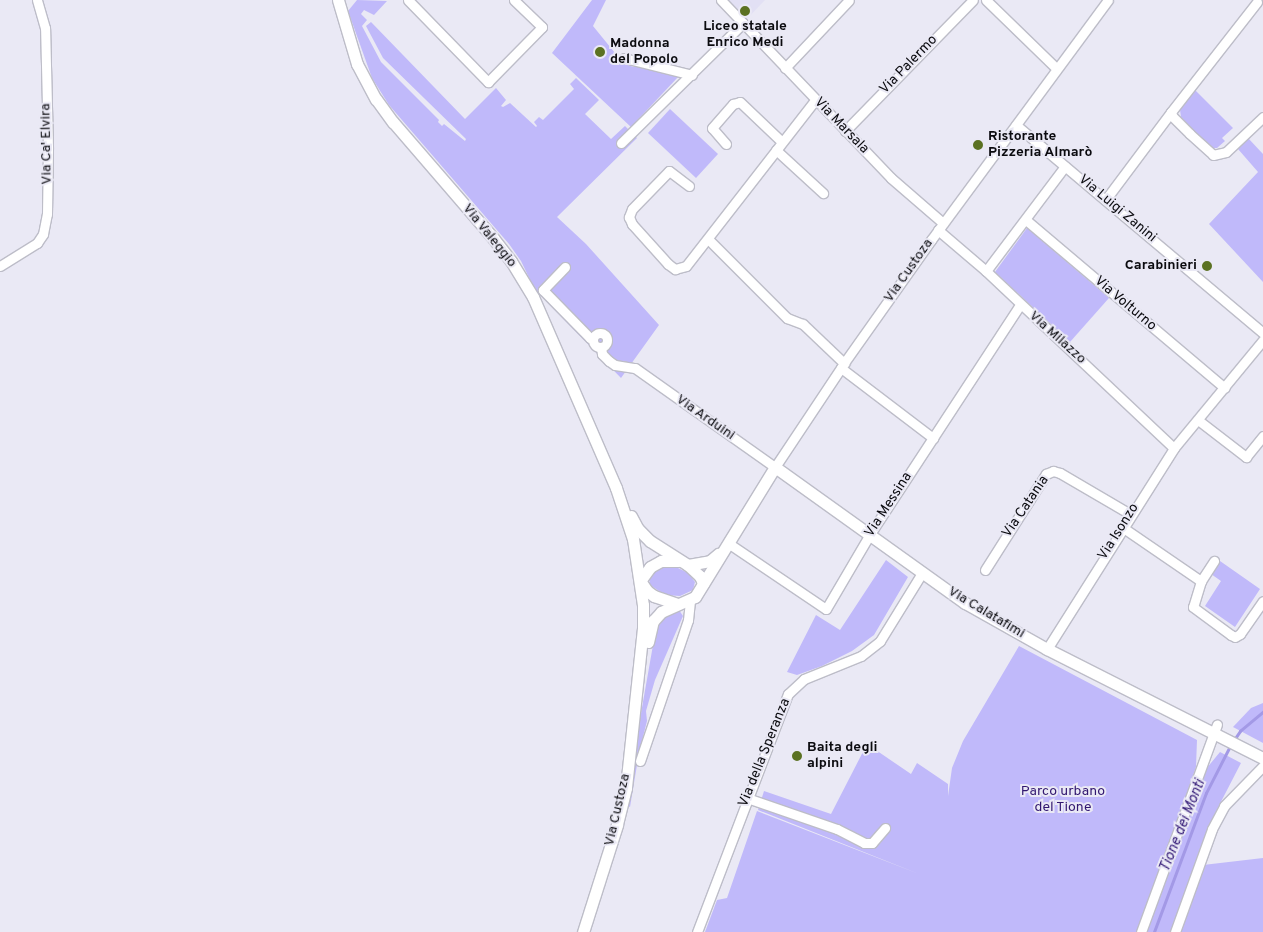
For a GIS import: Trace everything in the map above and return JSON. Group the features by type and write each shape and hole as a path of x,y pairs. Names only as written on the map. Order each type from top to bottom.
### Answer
{"main road":[{"name":"Via Valeggio","path":"338,0 357,64 376,99 493,238 511,261 534,297 616,488"},
{"name":"Via Custoza","path":"637,684 641,680 653,621 660,612 695,597 775,467"},
{"name":"Via Calatafimi","path":"775,467 965,603 1047,649 1215,728 1244,749 1263,758"},
{"path":"616,488 638,529 650,541 700,576 703,583"},
{"name":"Via Custoza","path":"583,932 617,825 626,788 643,628 640,581 633,539 616,488"},
{"name":"Via Custoza","path":"640,581 650,567 662,561 684,563 710,562 726,547"},
{"path":"640,581 647,591 654,596 677,604"}],"street":[{"name":"Via Ca' Elvira","path":"0,266 37,243 43,234 47,214 48,147 45,28 37,0"},
{"path":"408,0 488,82 542,27 514,0"},
{"name":"Via Marsala","path":"721,0 845,131 941,227"},
{"path":"785,68 849,0"},
{"name":"Via Palermo","path":"845,131 973,0"},
{"path":"986,0 1056,68"},
{"name":"Via Custoza","path":"775,467 843,365 941,227 1056,68 1108,0"},
{"path":"1106,199 1171,112 1258,3"},
{"path":"621,143 743,23"},
{"path":"624,58 692,75"},
{"path":"689,186 669,171 632,209 629,217 632,224 668,264 675,269 686,266 815,100"},
{"path":"726,144 712,128 733,104 740,102 782,142"},
{"path":"1171,112 1172,116 1213,155 1226,152 1263,117"},
{"name":"Via Luigi Zanini","path":"1016,125 1263,333"},
{"path":"776,150 823,193"},
{"path":"986,271 1066,166"},
{"name":"Via Volturno","path":"1026,220 1225,388"},
{"name":"Via Milazzo","path":"941,227 1020,305 1174,448"},
{"path":"708,239 787,318 803,324 843,365 933,438"},
{"name":"Via Arduini","path":"565,267 542,290 590,338 593,338 594,344 601,347 602,354 609,361 616,365 635,368 775,467"},
{"name":"Via Messina","path":"726,547 826,609 870,534 1020,305"},
{"name":"Via Isonzo","path":"1047,649 1130,514 1174,448 1263,340"},
{"path":"1198,420 1246,457 1263,436"},
{"name":"Via Catania","path":"985,570 1046,474 1052,471 1060,473 1130,514"},
{"path":"1122,527 1201,581"},
{"path":"1214,561 1201,581 1193,603 1195,611 1235,637 1263,601"},
{"name":"Via della Speranza","path":"697,932 788,694 804,679 861,656 880,641 922,573"},
{"name":"Via Custoza","path":"640,761 688,620 690,600"},
{"path":"1141,932 1215,728"},
{"path":"1175,932 1212,829 1224,806 1263,766"},
{"path":"747,798 837,829 864,843 872,843 885,828"}],"shaded area":[{"name":"Liceo statale Enrico Medi","path":"725,0 765,0 745,21"}],"green space":[{"path":"357,0 387,1 374,15 364,10 361,14 367,20 362,26 381,62 439,120 438,122 442,126 444,124 465,141 466,139 383,58 366,26 371,22 465,119 496,88 506,100 501,106 503,107 510,103 536,127 534,122 539,117 543,120 574,89 570,84 576,78 599,100 585,114 611,139 625,126 637,138 557,217 586,244 659,325 621,378 535,290 521,261 509,244 389,105 372,78 348,11"},
{"path":"592,0 606,0 593,26 624,64 634,67 640,65 679,76 631,127 552,53"},
{"path":"1195,90 1233,128 1222,138 1225,141 1217,148 1211,148 1181,117 1180,110"},
{"path":"670,109 718,154 696,178 648,133"},
{"path":"1248,138 1263,154 1263,282 1209,224 1258,172 1238,149"},
{"path":"1027,228 1109,298 1070,342 995,272"},
{"path":"886,560 908,577 874,635 852,651 822,666 797,675 787,672 816,615 840,630"},
{"path":"1220,561 1260,589 1235,627 1205,606 1221,581 1211,574"},
{"path":"676,567 688,573 695,582 693,590 680,596 665,595 650,585 649,575 658,568"},
{"path":"679,610 683,616 655,680 646,711 647,721 639,753 630,807 626,805 656,628 668,614"},
{"name":"Parco urbano del Tione","path":"1019,646 1197,740 1196,767 1138,932 705,932 717,900 727,898 757,811 919,874 758,810 764,791 831,814 867,744 911,774 917,763 948,784 948,796 952,768 963,741"},
{"path":"1263,703 1263,743 1233,727 1251,708"},
{"path":"1220,752 1241,763 1210,823 1171,932 1146,932 1206,769"},
{"path":"1263,858 1263,932 1180,932 1203,865"}],"waterway":[{"name":"Tione dei Monti","path":"1234,740 1240,731 1263,712"},
{"name":"Tione dei Monti","path":"1154,932 1206,793 1230,746"}],"place":[{"name":"Liceo statale Enrico Medi","path":"745,11"},
{"name":"Madonna del Popolo","path":"600,52"},
{"name":"Ristorante Pizzeria Almarò","path":"978,145"},
{"name":"Carabinieri","path":"1207,266"},
{"name":"Baita degli alpini","path":"797,756"}]}
